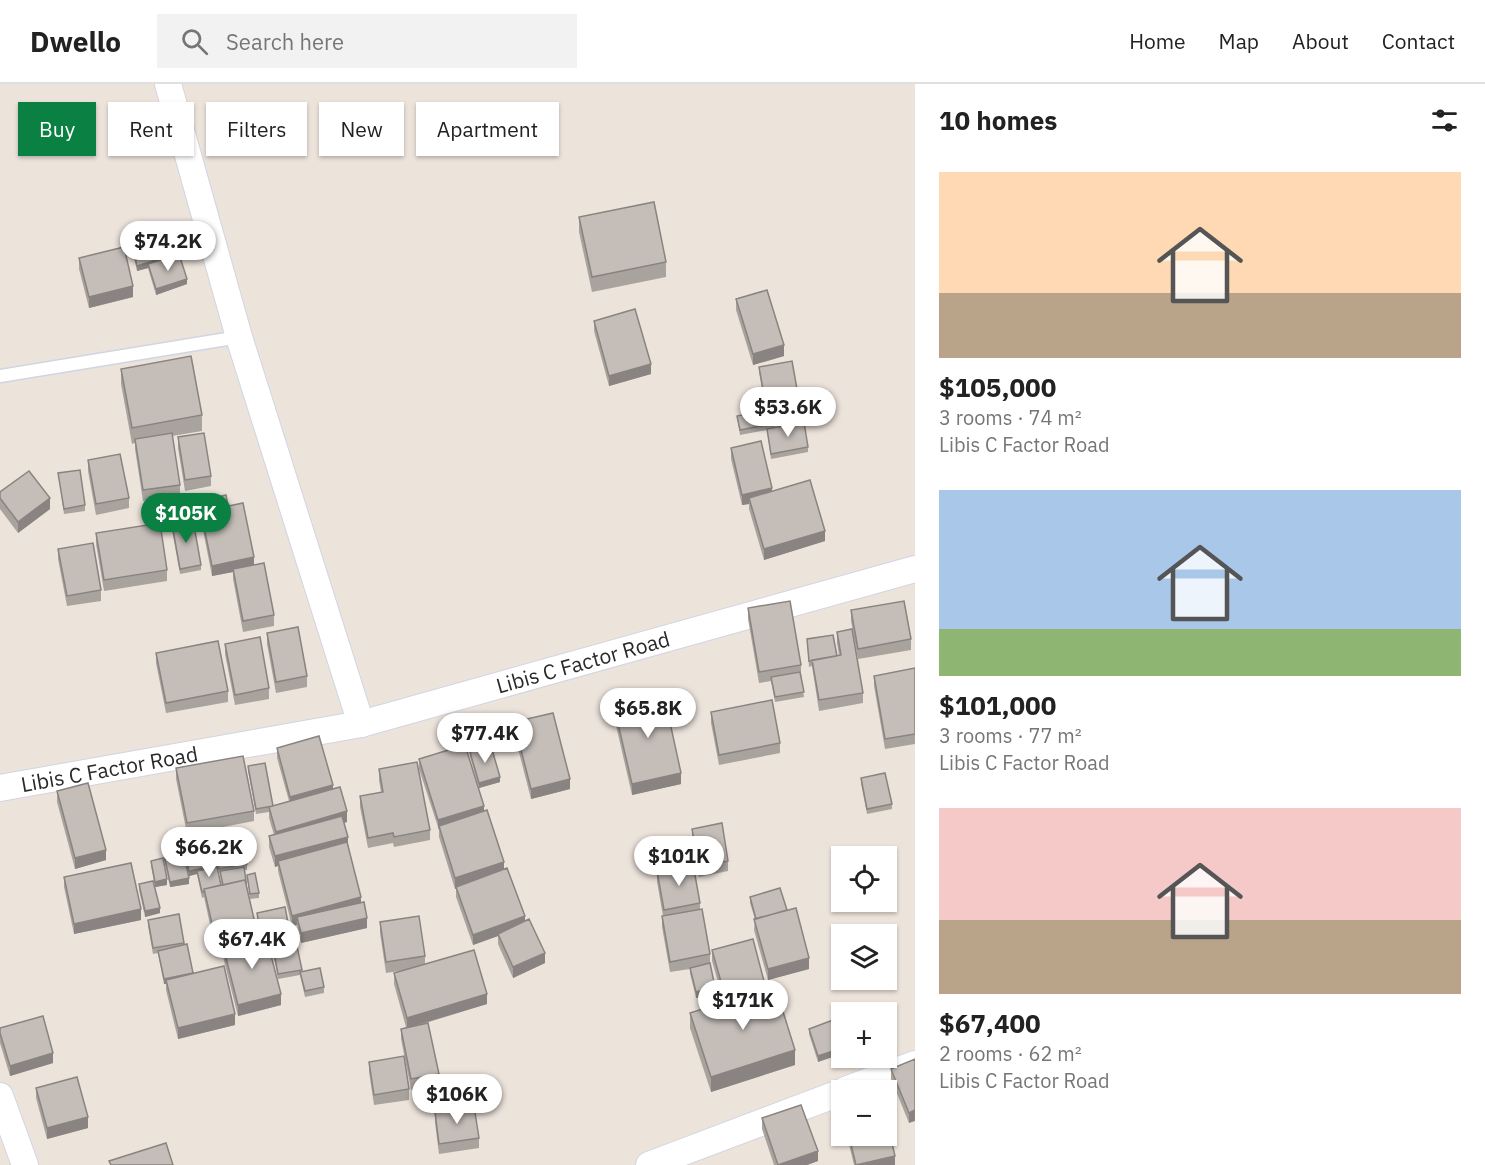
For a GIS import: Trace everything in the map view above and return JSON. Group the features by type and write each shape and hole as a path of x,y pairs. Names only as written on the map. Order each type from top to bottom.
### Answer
{"street":[{"path":"168,84 240,337 361,724"},
{"name":"Libis C Factor Road","path":"0,788 361,724 915,569"},
{"path":"872,1080 915,1064"},
{"path":"0,1096 25,1165"},
{"path":"649,1165 831,1096"}],"lane":[{"path":"0,376 240,337"}],"building":[{"path":"654,202 666,262 592,277 579,217"},
{"path":"124,247 133,286 89,297 79,258"},
{"path":"152,247 156,260 137,266 134,252"},
{"path":"179,254 187,279 156,289 148,264"},
{"path":"767,290 784,345 753,354 736,299"},
{"path":"635,309 651,364 609,376 594,321"},
{"path":"191,356 202,415 132,428 121,369"},
{"path":"792,361 797,389 764,395 759,367"},
{"path":"773,409 775,423 740,430 737,416"},
{"path":"804,422 808,447 771,454 767,429"},
{"path":"172,433 180,485 143,490 135,439"},
{"path":"204,433 211,476 185,480 178,437"},
{"path":"761,441 772,488 742,495 731,448"},
{"path":"120,454 129,498 96,504 88,460"},
{"path":"80,470 85,505 64,509 58,473"},
{"path":"29,471 50,498 18,522 0,498 0,492"},
{"path":"810,480 825,531 764,549 749,498"},
{"path":"226,495 228,506 191,516 188,504"},
{"path":"243,503 254,557 212,566 201,512"},
{"path":"193,520 201,565 180,569 172,524"},
{"path":"160,523 167,570 104,580 96,533"},
{"path":"93,543 101,590 67,596 58,549"},
{"path":"264,563 274,615 243,621 233,569"},
{"path":"790,601 801,665 759,672 748,608"},
{"path":"904,601 911,639 858,649 851,610"},
{"path":"298,627 307,676 276,682 267,633"},
{"path":"852,629 863,693 819,700 812,660 841,655 837,632"},
{"path":"833,635 837,656 809,661 807,639"},
{"path":"260,637 269,688 235,695 225,644"},
{"path":"218,641 228,691 166,703 156,653"},
{"path":"915,668 915,734 885,739 874,676"},
{"path":"800,672 804,692 775,697 771,677"},
{"path":"664,695 681,773 632,784 614,706"},
{"path":"772,700 780,743 719,755 711,712"},
{"path":"553,713 570,779 531,789 514,722"},
{"path":"319,736 333,785 290,797 277,748"},
{"path":"465,745 484,806 438,820 419,759"},
{"path":"491,746 500,777 479,783 470,752"},
{"path":"243,756 254,811 187,823 176,768"},
{"path":"417,762 430,830 394,837 393,833 368,838 360,796 383,792 379,769"},
{"path":"265,763 273,806 256,809 248,766"},
{"path":"885,773 892,804 867,809 861,778"},
{"path":"88,783 106,850 75,858 57,791"},
{"path":"340,787 347,811 276,832 269,807"},
{"path":"487,810 504,862 455,878 439,826"},
{"path":"342,816 348,837 275,856 269,836"},
{"path":"722,823 728,861 699,867 692,829"},
{"path":"241,829 247,864 219,869 213,834"},
{"path":"200,835 207,867 189,871 182,839"},
{"path":"347,842 361,897 292,916 278,861"},
{"path":"183,851 189,878 170,882 164,854"},
{"path":"163,858 167,879 155,882 151,861"},
{"path":"131,863 141,909 74,924 64,877"},
{"path":"693,864 700,903 664,910 657,871"},
{"path":"217,867 221,885 204,889 202,892 197,871"},
{"path":"244,867 246,881 223,885 220,871"},
{"path":"507,868 525,916 473,935 456,887"},
{"path":"255,873 259,893 250,894 247,875"},
{"path":"245,880 257,932 216,941 204,889"},
{"path":"153,881 160,908 145,911 139,884"},
{"path":"780,888 787,910 756,919 750,897"},
{"path":"364,902 367,918 301,933 297,917"},
{"path":"285,907 289,928 261,934 257,913"},
{"path":"796,908 809,958 768,969 754,919"},
{"path":"702,909 710,954 670,962 662,916"},
{"path":"179,914 184,943 153,948 148,920"},
{"path":"419,916 425,956 386,962 380,922"},
{"path":"529,919 545,953 513,967 498,934"},
{"path":"294,932 302,970 278,974 271,937"},
{"path":"266,936 281,994 238,1005 223,946"},
{"path":"753,939 765,985 725,996 712,950"},
{"path":"187,944 193,973 164,979 158,951"},
{"path":"474,950 487,994 407,1018 394,973"},
{"path":"710,963 715,987 696,992 690,968"},
{"path":"224,966 235,1014 178,1028 166,980"},
{"path":"320,968 324,987 305,991 300,972"},
{"path":"775,986 795,1050 711,1077 690,1013"},
{"path":"43,1016 53,1053 10,1066 0,1028"},
{"path":"831,1021 831,1052 818,1056 809,1029"},
{"path":"428,1023 439,1074 411,1079 401,1029"},
{"path":"404,1056 409,1089 374,1095 369,1062"},
{"path":"915,1059 915,1110 909,1113 891,1069"},
{"path":"77,1077 88,1117 47,1128 36,1088"},
{"path":"801,1105 818,1151 778,1165 762,1118"},
{"path":"474,1106 479,1138 439,1144 435,1112"},
{"path":"166,1143 173,1165 111,1165 109,1161"},
{"path":"851,1146 893,1146 895,1156 856,1165"}]}
